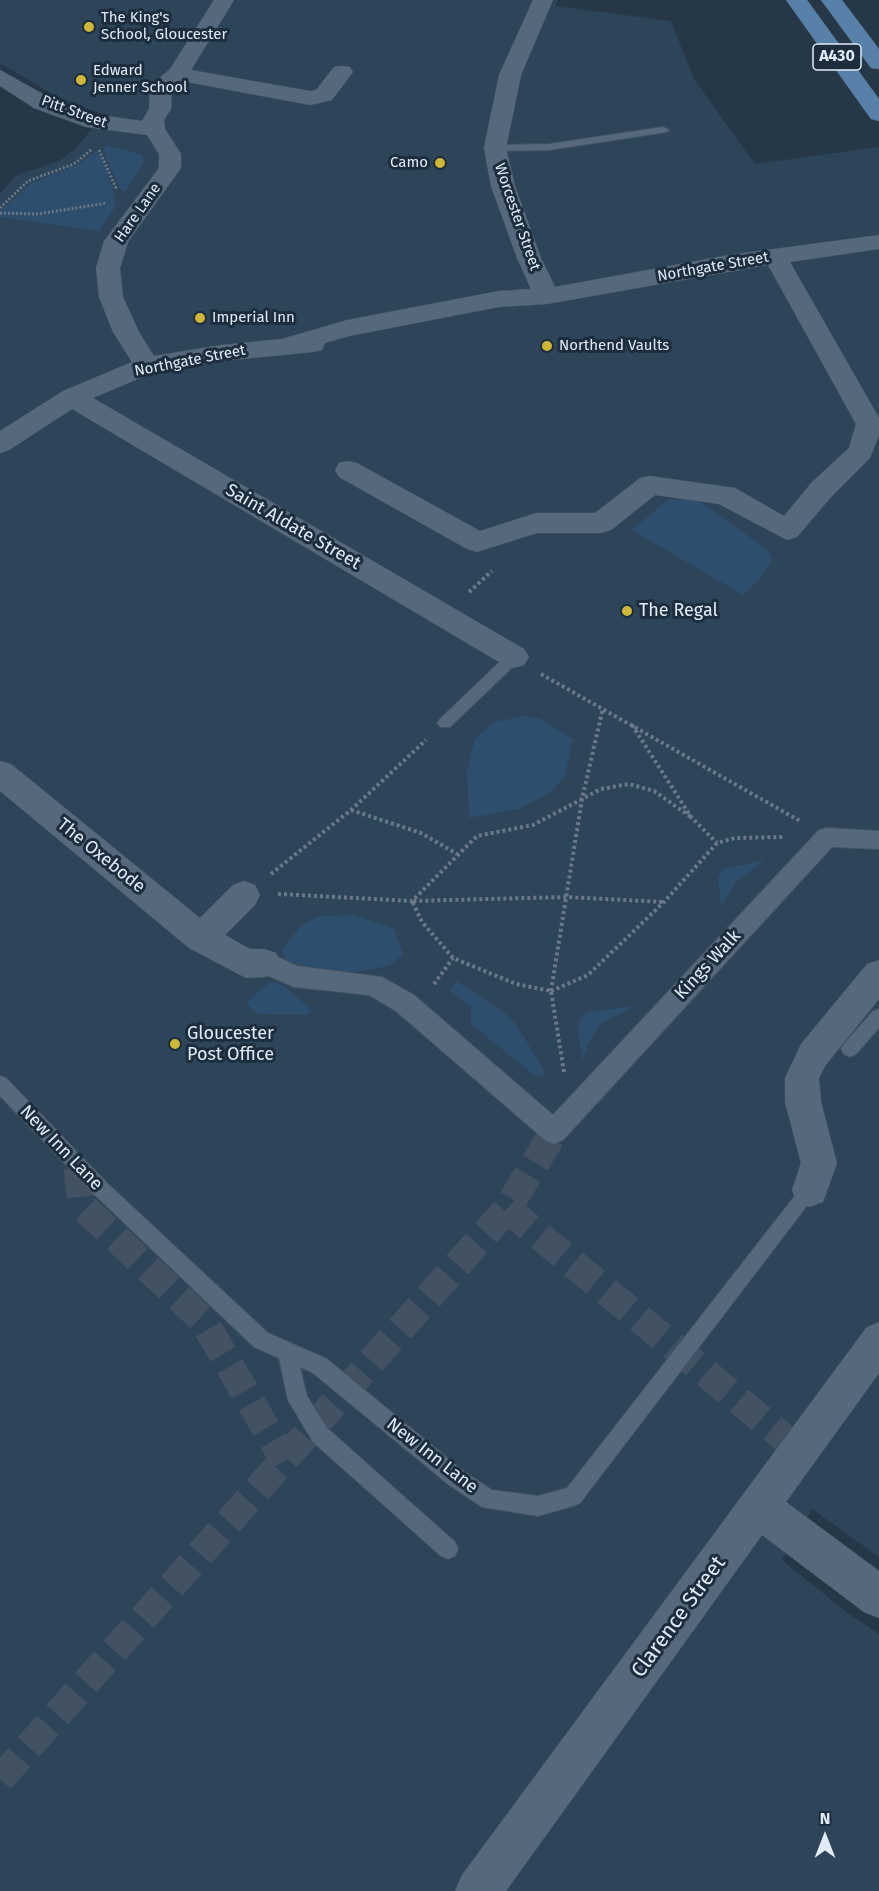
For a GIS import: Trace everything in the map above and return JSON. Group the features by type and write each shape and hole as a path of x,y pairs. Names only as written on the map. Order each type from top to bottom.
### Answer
{"main road":[{"name":"A430","path":"796,0 879,114"},
{"name":"A430","path":"831,0 879,63"}],"street":[{"path":"154,129 153,120 160,109 161,87 178,73 224,0"},
{"name":"Worcester Street","path":"543,0 510,75 495,148 503,186 529,258 547,296"},
{"path":"178,73 209,81 310,98 324,95 342,72"},
{"name":"Pitt Street","path":"0,77 42,102 86,120 116,126 154,129"},
{"name":"Hare Lane","path":"147,366 126,332 111,297 108,268 116,241 144,200 170,168 170,154 154,129"},
{"name":"Northgate Street","path":"4,435 72,397 147,366 291,344 352,343 505,317 547,296 774,256 879,242"},
{"path":"348,471 477,542 536,523 601,523 650,485 725,495 787,530 822,489 861,452 874,424 774,256"},
{"name":"Saint Aldate Street","path":"72,397 514,657"},
{"name":"The Oxebode","path":"0,773 201,938 246,964 264,963"},
{"path":"827,837 879,840"},
{"name":"Kings Walk","path":"562,1123 827,837"},
{"path":"201,938 244,895"},
{"path":"264,963 294,976 373,985 405,1003 562,1123"},
{"name":"New Inn Lane","path":"810,1190 819,1163 803,1102 802,1078 813,1055 879,974"},
{"name":"Clarence Street","path":"477,1891 879,1341"},
{"path":"759,1507 879,1597"}],"lane":[{"path":"495,148 549,147 663,130"},
{"path":"445,723 514,657"},
{"path":"850,1049 879,1016"},
{"name":"New Inn Lane","path":"0,1084 78,1168 261,1340 288,1354 320,1366 456,1478 489,1500 538,1506 573,1496 810,1190"},
{"path":"288,1354 298,1400 320,1435 448,1549"}],"path":[{"path":"0,208 28,181 74,164 96,146 103,155 120,202"},
{"path":"0,213 38,214 144,200"},
{"path":"475,587 487,576"},
{"path":"514,657 558,685 603,708 827,837"},
{"path":"562,1123 551,991 582,799 603,708"},
{"path":"244,895 351,810 445,723"},
{"path":"631,724 690,817"},
{"path":"412,901 456,854 477,836 533,825 602,789 629,784 654,791 690,817 717,843"},
{"path":"351,810 421,833 456,854"},
{"path":"412,901 422,922 453,958 516,984 551,991 588,975 664,902 717,843 735,838 827,837"},
{"path":"244,895 285,894 412,901 566,897 664,902"},
{"path":"440,977 453,958"}],"shaded area":[{"path":"0,0 558,0 555,6 671,21 694,79 755,164 879,147 879,1557 812,1509 782,1560 849,1614 879,1634 879,1891 0,1891 0,193 17,175 59,161 75,149 104,114 66,102 0,63"},
{"path":"105,145 140,154 143,157 144,162 125,192 121,191 104,153"},
{"path":"96,151 101,157 112,185 116,206 99,231 0,217 0,211 32,183 77,165"},
{"path":"669,499 698,500 769,551 772,559 762,576 743,595 632,530"},
{"path":"525,716 540,719 573,739 565,776 550,793 518,809 469,818 467,771 475,739 494,722"},
{"path":"765,860 737,881 721,906 718,878 722,869"},
{"path":"353,915 394,928 403,954 389,966 349,973 298,971 286,962 282,950 300,927 319,916"},
{"path":"456,981 504,1012 515,1023 546,1073 541,1077 533,1074 471,1024 471,1007 450,991"},
{"path":"270,982 278,983 286,988 312,1010 306,1015 258,1014 246,1003"},
{"path":"635,1006 600,1024 590,1040 582,1061 578,1028 581,1018 588,1012"}],"tunnel":[{"path":"507,1209 554,1132"},
{"path":"78,1168 82,1206 203,1320 284,1460"},
{"path":"284,1460 507,1209"},
{"path":"507,1209 800,1451"},
{"path":"0,1779 284,1460"}],"place":[{"name":"The King's School, Gloucester","path":"89,27"},
{"name":"Edward Jenner School","path":"81,80"},
{"name":"Camo","path":"440,163"},
{"name":"Imperial Inn","path":"200,318"},
{"name":"Northend Vaults","path":"547,346"},
{"name":"The Regal","path":"627,611"},
{"name":"Gloucester Post Office","path":"175,1044"}]}
